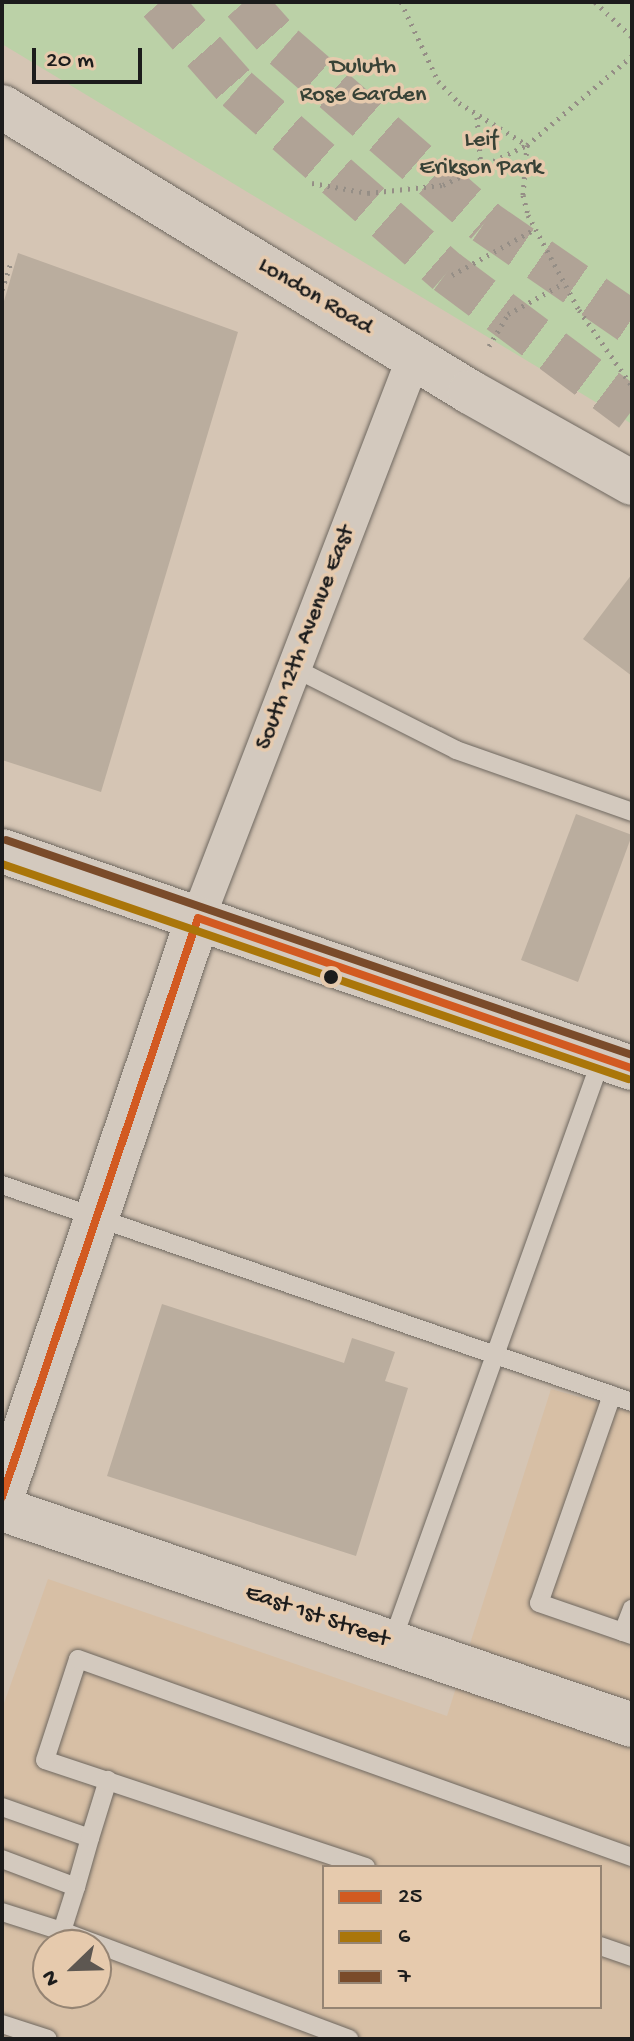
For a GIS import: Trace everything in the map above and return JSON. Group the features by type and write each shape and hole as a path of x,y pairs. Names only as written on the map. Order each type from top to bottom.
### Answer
{"street":[{"name":"London Road","path":"2,107 414,357 632,483"},
{"name":"South 12th Avenue East","path":"198,918 414,357"},
{"path":"2,851 617,1062"},
{"path":"2,1497 198,918"},
{"name":"East 1st Street","path":"2,1509 632,1725"}],"lane":[{"path":"294,668 456,750 632,812"},
{"path":"392,1642 495,1355 617,1062"},
{"path":"2,1185 632,1402"},
{"path":"612,1395 539,1603 628,1634 632,1609"},
{"path":"360,1865 45,1760 78,1659 632,1857"},
{"path":"63,1929 108,1780"},
{"path":"2,1807 90,1838"},
{"path":"2,1859 76,1887"},
{"path":"2,1912 56,1929"},
{"path":"602,1947 632,1957"},
{"path":"112,1950 349,2039"},
{"path":"2,2024 48,2039"}],"path":[{"path":"401,2 438,81 477,116 527,145"},
{"path":"595,2 632,37"},
{"path":"312,183 368,193 443,185 527,145 632,56"},
{"path":"477,116 481,168"},
{"path":"527,145 523,195 535,229 564,283 632,386"},
{"path":"452,275 535,229"},
{"path":"2,290 11,263"},
{"path":"489,346 508,314 564,283"}],"shaded area":[{"path":"551,1389 632,1412 632,2039 2,2039 2,1709 48,1579 447,1716"}],"green space":[{"name":"Leif Erikson Park","path":"2,2 632,2 632,424 2,44"}],"building":[{"path":"18,253 238,332 101,792 2,760 2,308"},
{"path":"632,574 632,676 583,639"},
{"path":"576,814 632,835 578,982 521,960"},
{"path":"162,1304 344,1363 352,1338 395,1352 385,1381 408,1388 356,1556 107,1476"}],"tunnel":[{"path":"160,2 237,89 447,272 632,410"},
{"path":"244,2 284,47 485,222 632,323"}],"transit line":[{"name":"7","path":"6,840 632,1055"},
{"name":"6","path":"2,864 628,1079"},
{"name":"25","path":"2,1497 198,918 632,1068"}],"park label":[{"name":"Duluth Rose Garden","path":"363,82"}]}
